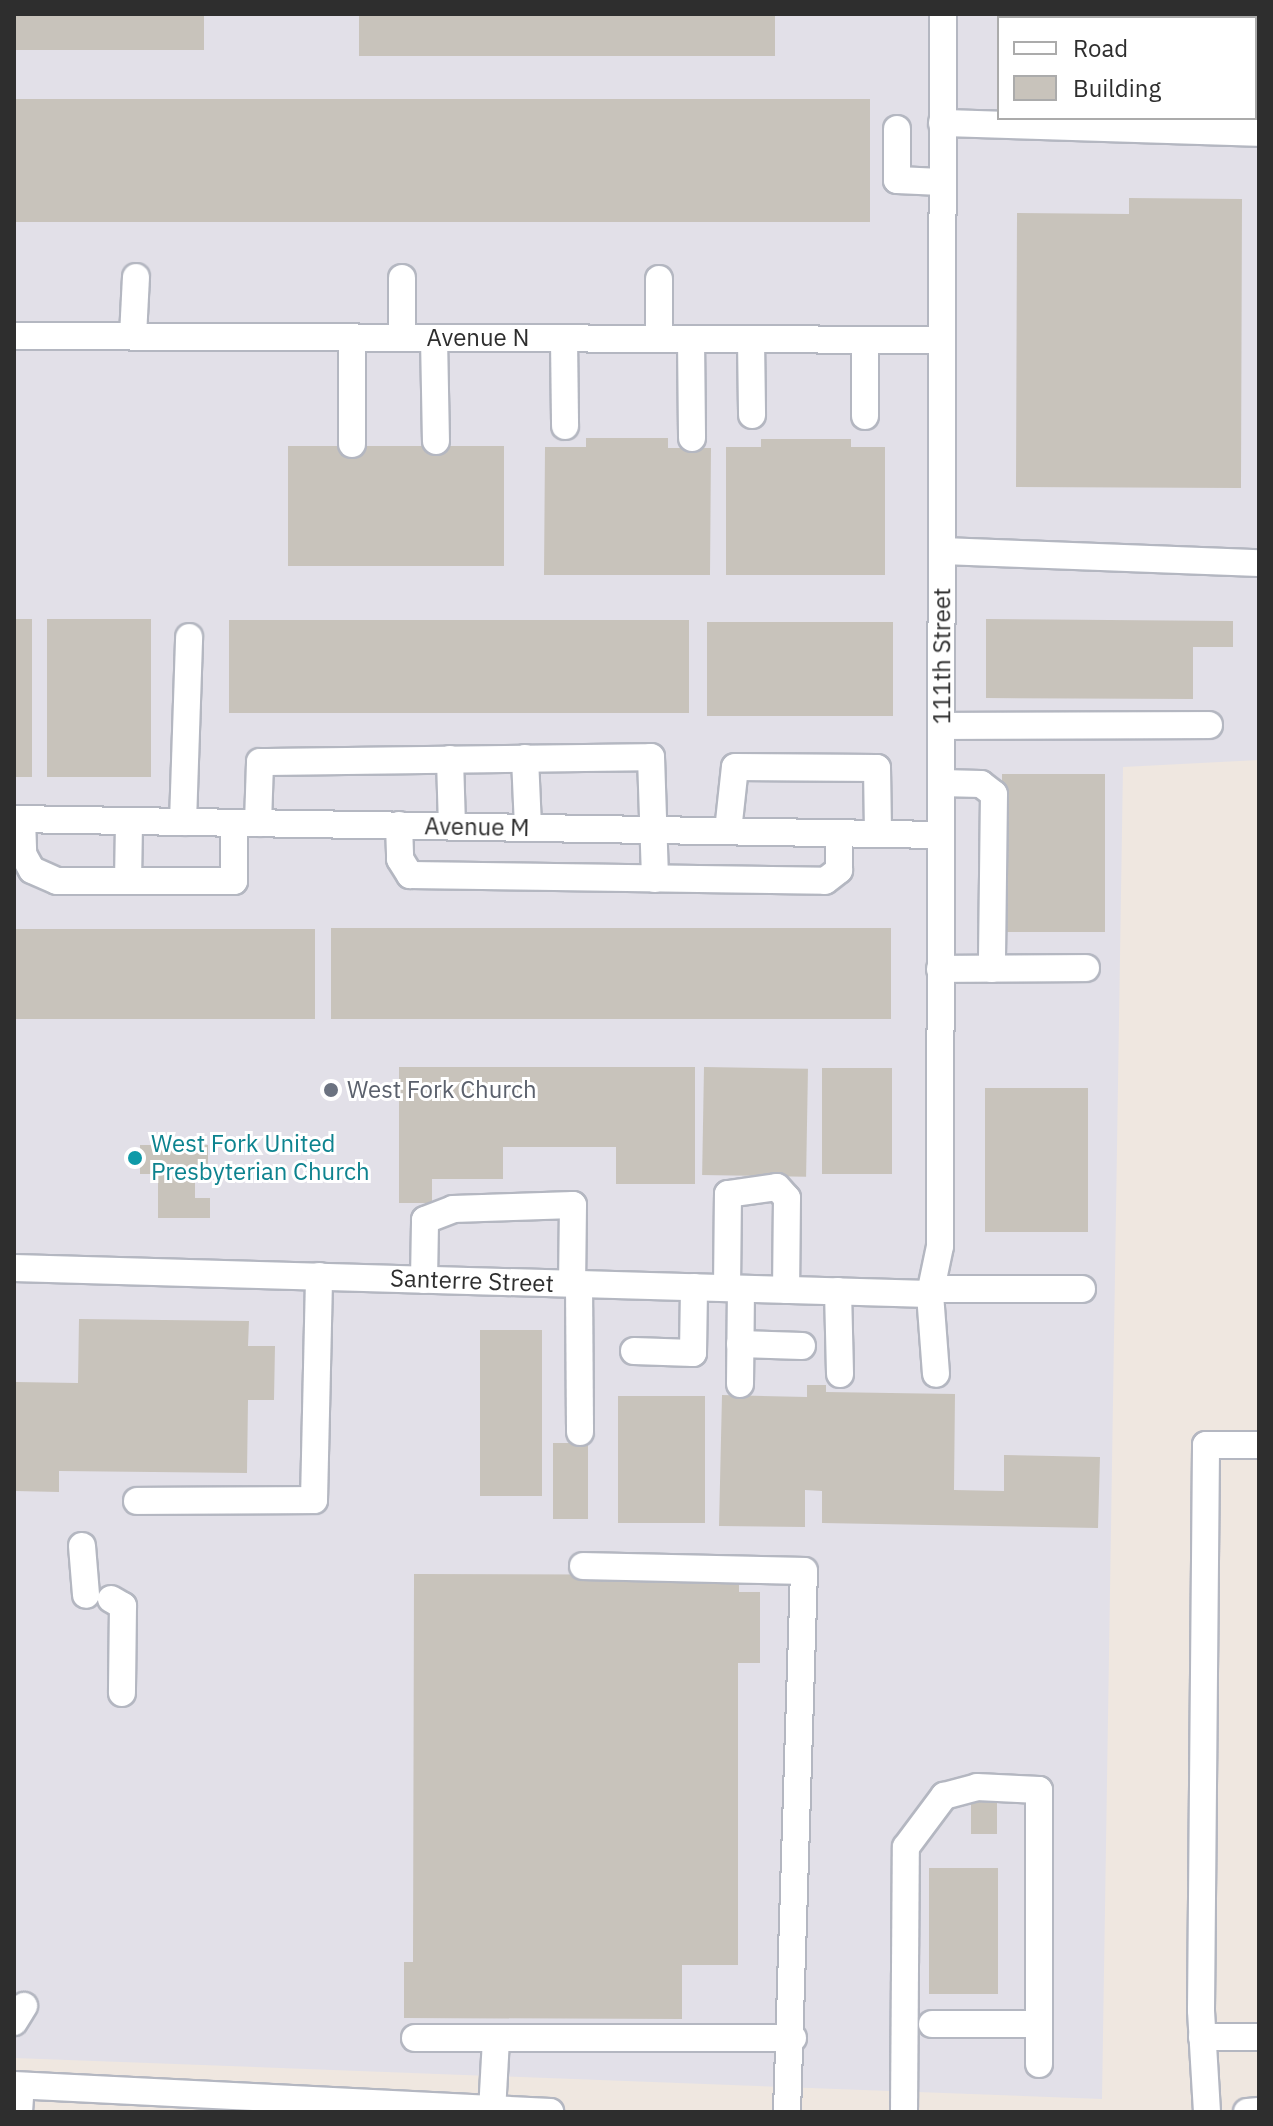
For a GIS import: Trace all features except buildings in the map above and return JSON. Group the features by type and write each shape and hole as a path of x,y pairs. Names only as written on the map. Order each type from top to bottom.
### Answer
{"street":[{"name":"111th Street","path":"936,1374 933,1291 942,726 943,14"},
{"path":"942,123 1259,133"},
{"path":"897,129 897,180 941,182"},
{"path":"133,336 136,277"},
{"path":"402,278 402,338"},
{"path":"659,279 659,339"},
{"name":"Avenue N","path":"14,336 942,340"},
{"path":"352,338 352,444"},
{"path":"434,338 436,441"},
{"path":"564,339 565,426"},
{"path":"691,339 692,438"},
{"path":"751,340 752,415"},
{"path":"865,340 865,416"},
{"path":"943,551 1259,563"},
{"path":"183,822 189,637"},
{"path":"942,726 1209,725"},
{"path":"18,819 18,854 32,870 57,881 234,881 260,762 651,757 655,879"},
{"path":"525,758 528,827"},
{"path":"450,759 452,826"},
{"path":"728,831 735,767 877,768 878,834"},
{"path":"941,783 981,784 994,794 992,969"},
{"name":"Avenue M","path":"18,819 941,835"},
{"path":"128,881 129,821"},
{"path":"399,825 400,859 410,875 825,881 839,870 839,833"},
{"path":"940,969 1086,968"},
{"path":"740,1384 740,1344 728,1194 777,1187 787,1198 786,1290"},
{"path":"424,1280 425,1220 453,1209 573,1205 580,1432"},
{"name":"Santerre Street","path":"14,1268 786,1290 1082,1289"},
{"path":"137,1501 314,1500 319,1276"},
{"path":"634,1351 693,1353 694,1287"},
{"path":"838,1291 840,1374"},
{"path":"740,1344 802,1346"},
{"path":"1207,2112 1202,2037 1206,1445 1259,1445"},
{"path":"82,1546 98,1597 123,1606 122,1693"},
{"path":"583,1566 804,1571 793,2038 787,2112"},
{"path":"904,2112 906,1847 944,1796 977,1787 1039,1790 1039,2064"},
{"path":"932,2024 1039,2024"},
{"path":"1202,2037 1259,2037"},
{"path":"415,2038 793,2038"},
{"path":"492,2111 496,2039"},
{"path":"19,2112 18,2085 252,2106 550,2112"},
{"path":"1247,2112 1259,2111"}],"shaded area":[{"path":"14,14 1259,14 1259,760 1123,767 1102,2099 14,2058"}],"place":[{"name":"West Fork Church","path":"331,1090"},
{"name":"West Fork United Presbyterian Church","path":"135,1158"}]}
